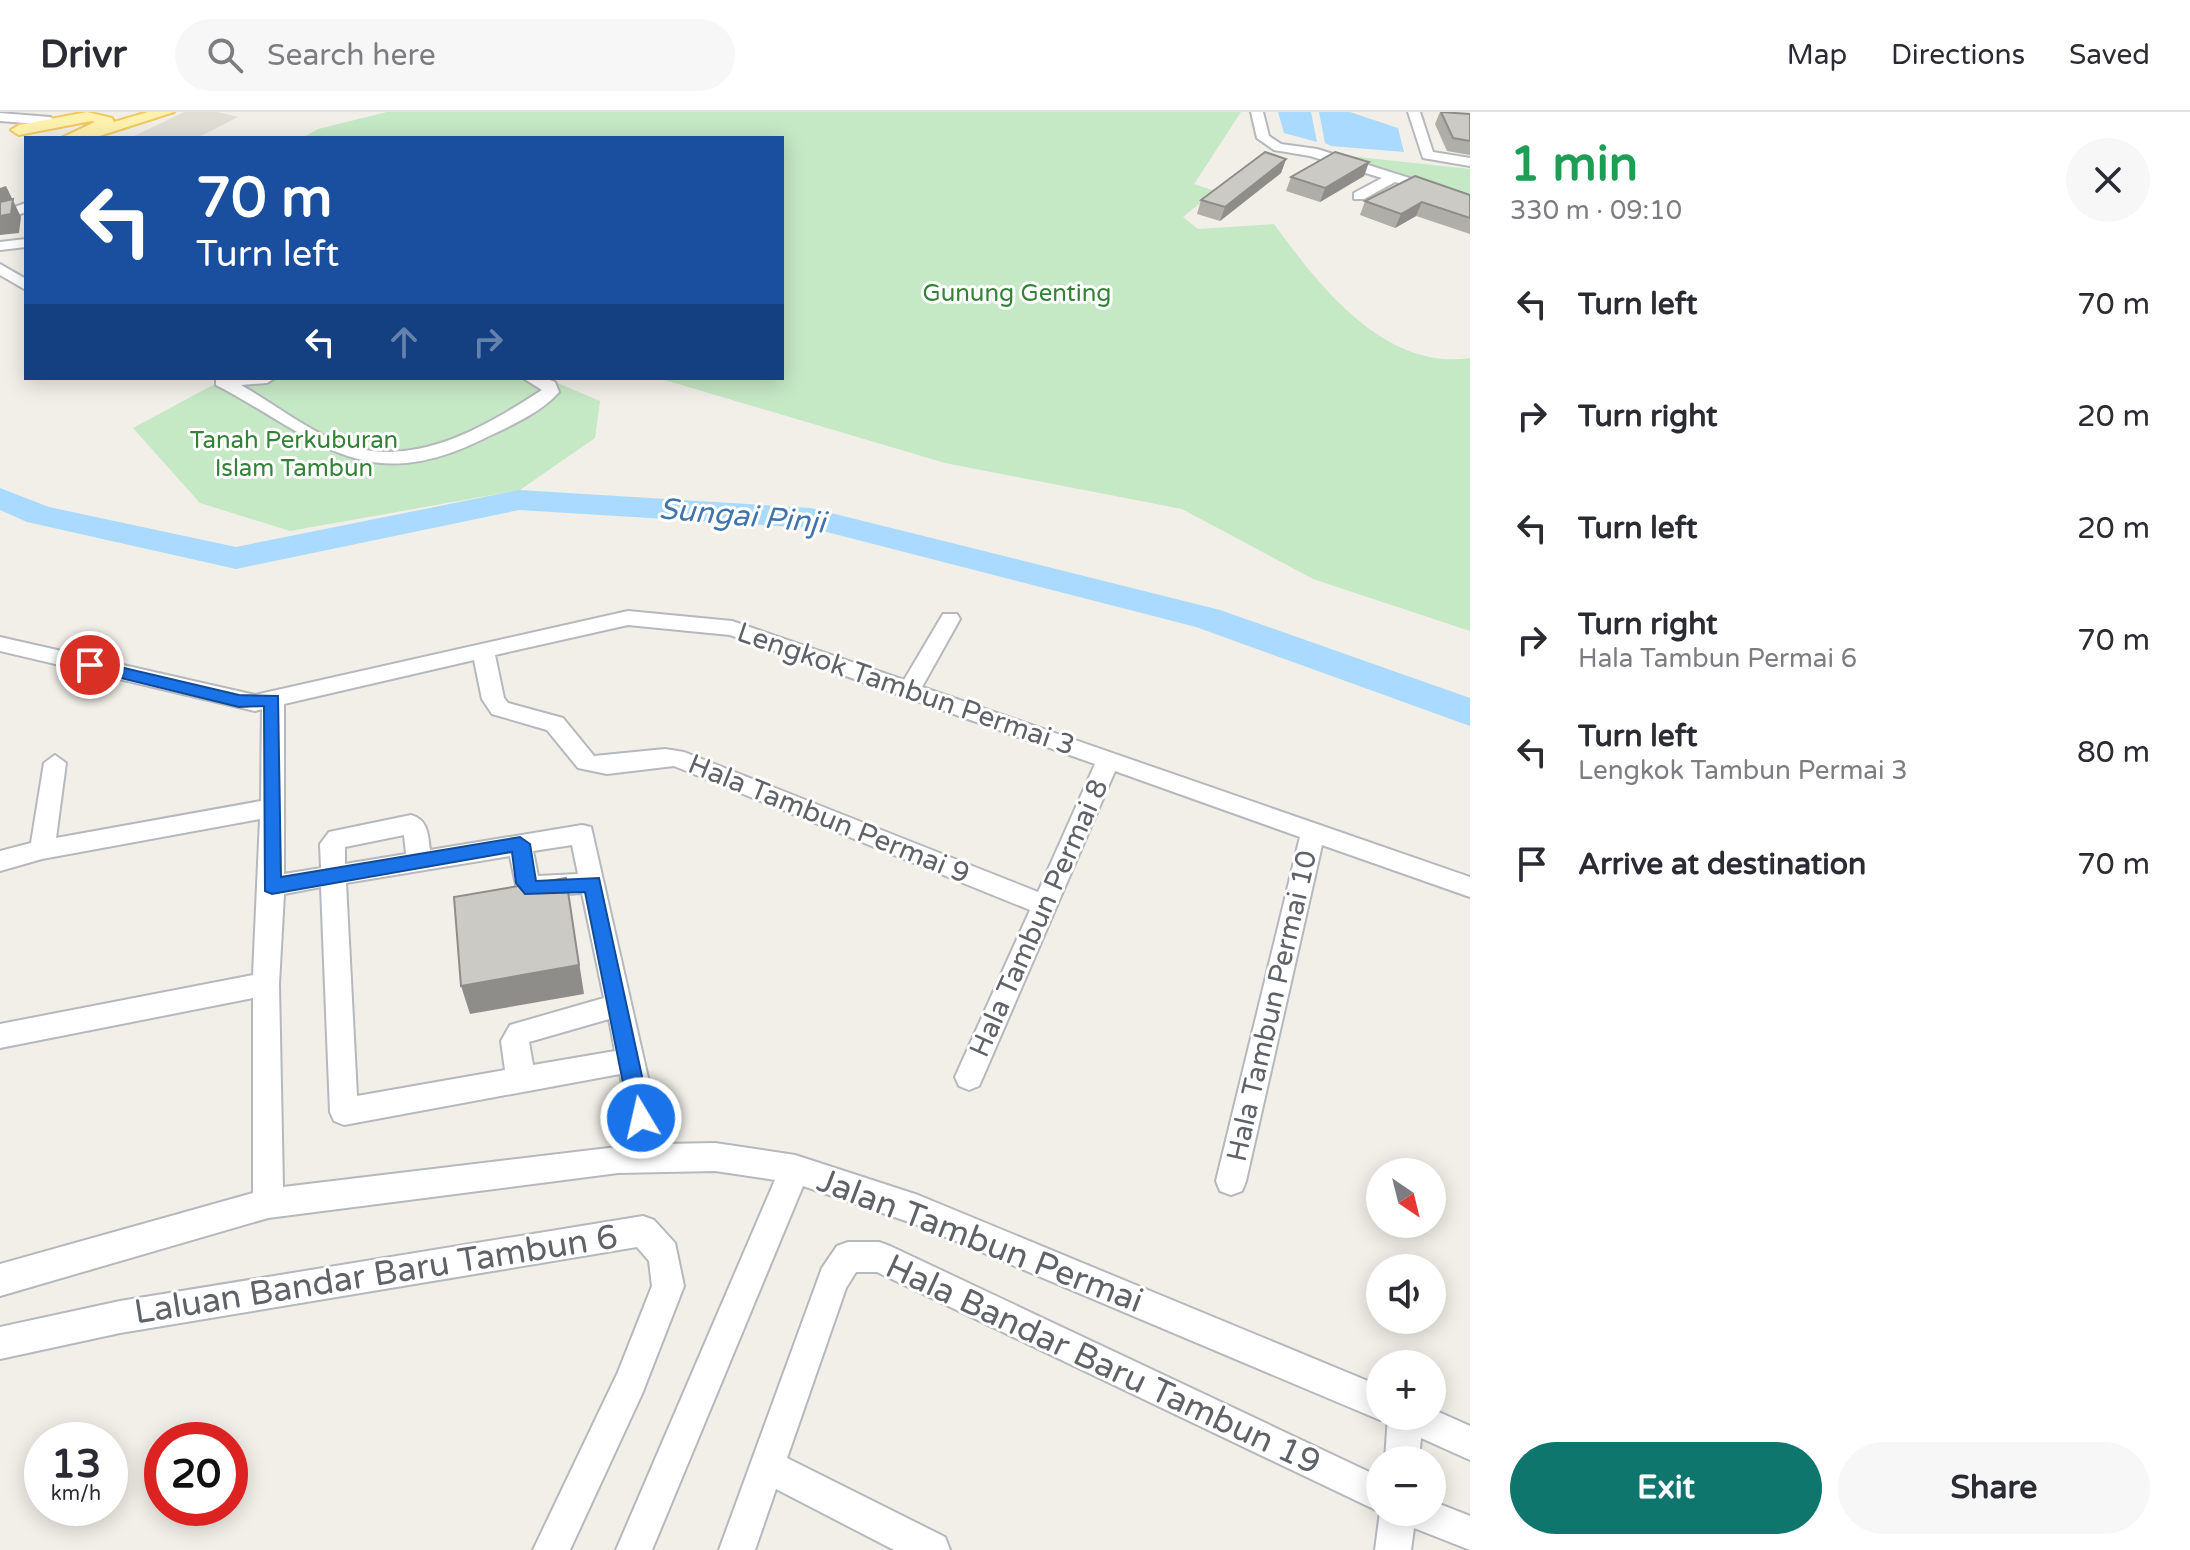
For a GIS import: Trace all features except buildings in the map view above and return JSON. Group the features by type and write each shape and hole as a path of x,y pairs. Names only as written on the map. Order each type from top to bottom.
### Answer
{"main road":[{"path":"14,138 51,117 84,112"},
{"path":"129,112 141,115 164,112"},
{"path":"78,136 132,124 164,112"},
{"path":"14,138 92,116 106,121 96,130 76,136"}],"street":[{"path":"1257,112 1263,138 1278,147 1312,152 1470,201"},
{"path":"1419,115 1428,155 1470,162"},
{"path":"0,117 51,117"},
{"path":"1359,196 1394,177"},
{"path":"0,217 24,208"},
{"path":"0,246 24,243"},
{"path":"0,268 24,285"},
{"path":"219,380 328,444 383,460 400,461 433,453 486,430 551,392 549,386 536,380"},
{"name":"Lengkok Tambun Permai 3","path":"0,644 239,701 273,700 628,618 732,628 1470,887"},
{"path":"910,689 950,619"},
{"name":"Hala Tambun Permai 9","path":"483,650 493,699 500,709 555,724 586,762 601,765 658,756 676,758 1045,905"},
{"path":"268,1203 266,984 272,886 273,700"},
{"name":"Hala Tambun Permai 8","path":"969,1077 1109,758"},
{"path":"42,850 55,763"},
{"path":"0,861 42,850 273,808"},
{"path":"419,861 415,828 411,824 334,841 331,876 344,1112 631,1060"},
{"name":"Hala Tambun Permai 10","path":"1231,1181 1313,832"},
{"path":"272,886 582,834 651,1158"},
{"path":"520,844 526,883 531,889 592,883"},
{"path":"0,1036 266,984"},
{"path":"521,1081 515,1041 520,1033 619,1005"},
{"name":"Jalan Tambun Permai","path":"0,1280 268,1203 573,1164 715,1157 795,1169 918,1210 1366,1397"},
{"path":"634,1550 795,1169"},
{"name":"Laluan Bandar Baru Tambun 6","path":"0,1343 120,1317 643,1231 664,1254 668,1286 630,1382 551,1550"},
{"name":"Hala Bandar Baru Tambun 19","path":"737,1550 833,1279 848,1257 879,1257 1366,1488"},
{"path":"1440,1430 1470,1443"},
{"path":"768,1467 932,1550"},
{"path":"1446,1524 1470,1534"},
{"path":"1393,1550 1396,1526"}],"shaded area":[{"path":"184,112 218,112 238,117 201,136 134,136"}],"green space":[{"name":"Gunung Genting","path":"387,112 1241,112 1194,184 1215,191 1183,217 1198,229 1274,224 1333,297 1382,338 1410,351 1439,359 1470,358 1470,631 1313,579 1182,509 945,463 665,380 784,380 784,136 306,136 318,129"},
{"path":"1340,155 1470,169 1470,197"},
{"name":"Tanah Perkuburan Islam Tambun","path":"222,380 551,380 600,401 595,438 520,490 290,531 200,503 133,428"}],"water":[{"path":"1278,112 1311,112 1317,142 1284,133"},
{"path":"1319,112 1350,112 1398,128 1404,152 1331,146 1325,143"}],"waterway":[{"name":"Sungai Pinji","path":"0,498 39,515 236,558 519,500 811,518 1207,618 1470,712"}],"route":[{"path":"90,665 239,701 255,703 273,700 272,886 520,844 527,887 592,883 641,1118"}]}
